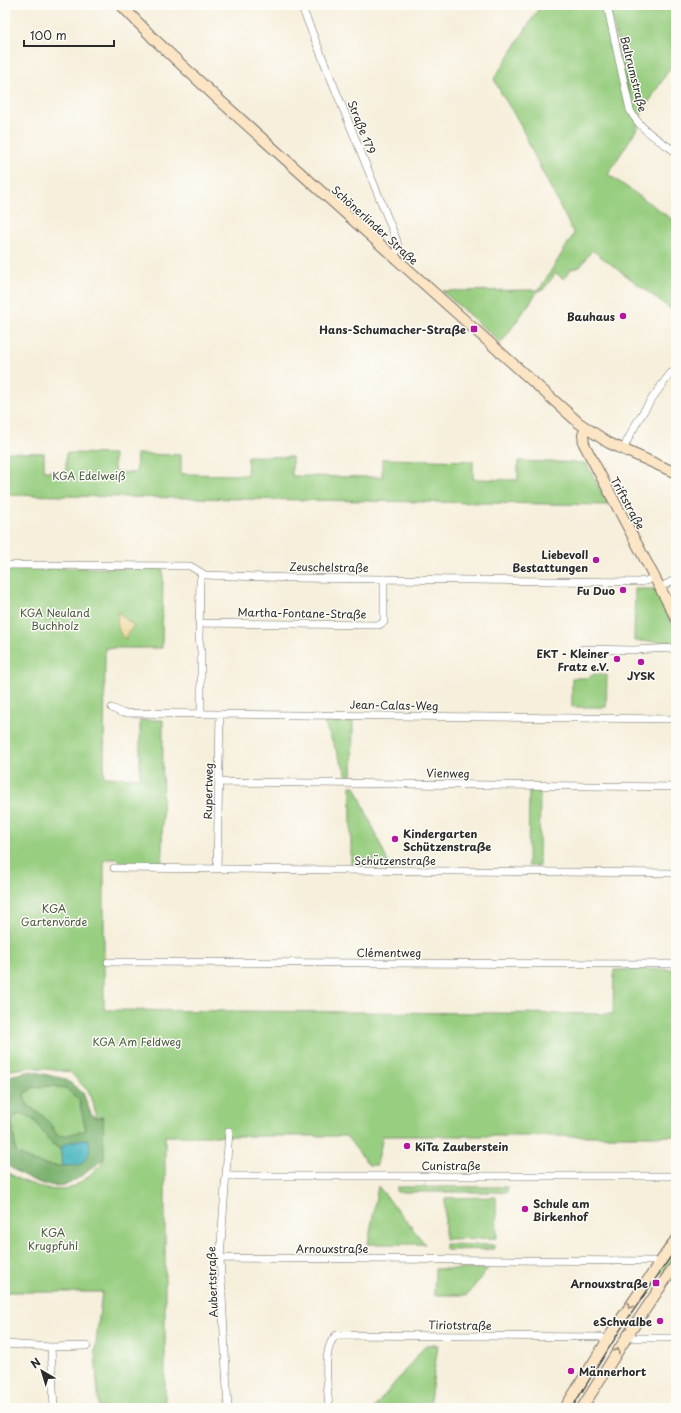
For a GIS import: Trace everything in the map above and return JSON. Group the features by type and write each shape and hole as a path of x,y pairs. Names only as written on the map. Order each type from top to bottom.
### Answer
{"main road":[{"name":"Schönerlinder Straße","path":"121,5 152,38 189,73 586,428 597,436 623,450 676,473"},
{"name":"Triftstraße","path":"586,428 583,434 584,444 676,618"},
{"path":"565,1408 607,1340 676,1239"},
{"path":"582,1408 628,1335 676,1264"}],"street":[{"name":"Straße 179","path":"301,5 397,241 398,250 392,256"},
{"name":"Baltrumstraße","path":"607,5 630,110 634,119 640,126 676,152"},
{"path":"623,450 641,414 671,373"},
{"name":"Zeuschelstraße","path":"5,565 190,566 202,574 294,578 638,582 646,581 655,577"},
{"path":"201,714 201,651 199,623 202,574"},
{"name":"Martha-Fontane-Straße","path":"199,623 379,626 384,622 384,579"},
{"path":"660,587 676,580"},
{"path":"583,649 632,650 676,648"},
{"name":"Jean-Calas-Weg","path":"112,708 122,713 676,719"},
{"name":"Rupertweg","path":"217,869 220,782 220,714"},
{"name":"Vienweg","path":"220,782 676,787"},
{"name":"Schützenstraße","path":"114,868 676,873"},
{"name":"Clémentweg","path":"108,962 673,964"},
{"name":"Aubertstraße","path":"228,1408 220,1258 229,1132"},
{"name":"Cunistraße","path":"227,1176 676,1176"},
{"name":"Arnouxstraße","path":"220,1258 654,1261 658,1264"},
{"name":"Tiriotstraße","path":"329,1408 327,1357 331,1341 333,1337 337,1335 601,1337 607,1340"},
{"path":"628,1335 635,1338 676,1338"},
{"path":"5,1344 51,1347 87,1346"},
{"path":"51,1347 54,1408"}],"green space":[{"path":"541,5 605,5 638,127 608,174 676,222 676,313 592,250 580,267 571,269 564,279 556,273 543,290 539,290 574,234 519,122 494,79"},
{"path":"609,5 676,5 676,58 638,120 634,115"},
{"path":"539,290 501,343 442,291"},
{"name":"KGA Edelweiß","path":"5,452 44,453 44,471 66,472 66,453 114,454 114,472 136,473 137,454 181,455 181,474 247,475 248,456 292,457 292,476 382,477 382,459 473,461 473,479 518,480 518,461 586,463 609,505 5,495"},
{"path":"5,567 163,569 162,648 105,648 104,777 140,778 140,720 163,720 162,864 121,863 118,859 104,859 104,1010 613,1014 614,970 676,969 676,1136 383,1136 377,1165 369,1165 346,1136 165,1136 165,1408 99,1408 95,1352 102,1292 5,1292 5,1171 20,1180 46,1189 66,1190 83,1181 101,1165 104,1159 103,1117 96,1118 93,1102 89,1092 70,1072 31,1067 5,1071","holes":["118,612 134,626 127,634"]},
{"path":"635,589 655,589 676,631 676,642 634,641"},
{"path":"594,674 607,675 606,707 572,707 572,678 588,678"},
{"path":"324,722 353,722 352,780 349,780"},
{"path":"351,786 355,786 389,865 351,865"},
{"path":"529,788 540,788 539,866 528,866"},
{"path":"31,1071 65,1079 83,1093 91,1114 96,1118 103,1117 104,1159 69,1184 57,1186 33,1180 5,1164 5,1077","holes":["52,1086 66,1088 79,1100 86,1130 64,1136 57,1135 48,1121 26,1103 24,1094 34,1087","24,1114 34,1120 50,1142 60,1149 67,1143 80,1165 47,1165 33,1161 16,1153 12,1122 16,1115"]},
{"path":"52,1086 67,1088 79,1100 86,1131 64,1136 57,1135 49,1122 26,1103 24,1094 34,1087"},
{"path":"24,1114 34,1120 50,1142 60,1149 63,1166 51,1166 39,1163 16,1153 12,1122 16,1115"},
{"path":"378,1186 425,1244 368,1244"},
{"path":"397,1187 507,1187 507,1192 397,1192"},
{"path":"496,1197 497,1238 445,1239 445,1198"},
{"path":"445,1244 494,1245 494,1249 445,1250"},
{"path":"674,1249 676,1251 676,1260 667,1273 655,1273"},
{"path":"435,1269 488,1269 467,1295 434,1295"},
{"path":"426,1345 438,1345 429,1408 374,1408"}],"sand":[{"path":"118,612 134,626 127,634 126,639 119,630 117,623"}],"water":[{"path":"83,1139 89,1140 89,1154 80,1165 63,1166 60,1149 67,1143"}],"tram line":[{"path":"572,1408 622,1327 676,1249"}],"place":[{"name":"Bauhaus","path":"623,316"},
{"name":"Hans-Schumacher-Straße","path":"474,329"},
{"name":"Liebevoll Bestattungen","path":"596,560"},
{"name":"Fu Duo","path":"623,590"},
{"name":"EKT - Kleiner Fratz e.V.","path":"617,659"},
{"name":"JYSK","path":"641,662"},
{"name":"Kindergarten Schützenstraße","path":"395,839"},
{"name":"KiTa Zauberstein","path":"407,1146"},
{"name":"Schule am Birkenhof","path":"525,1209"},
{"name":"Arnouxstraße","path":"656,1283"},
{"name":"eSchwalbe","path":"660,1321"},
{"name":"Männerhort","path":"571,1371"}],"park label":[{"name":"KGA Neuland Buchholz","path":"55,618"},
{"name":"KGA Gartenvörde","path":"54,914"},
{"name":"KGA Am Feldweg","path":"137,1041"},
{"name":"KGA Krugpfuhl","path":"53,1238"}]}
